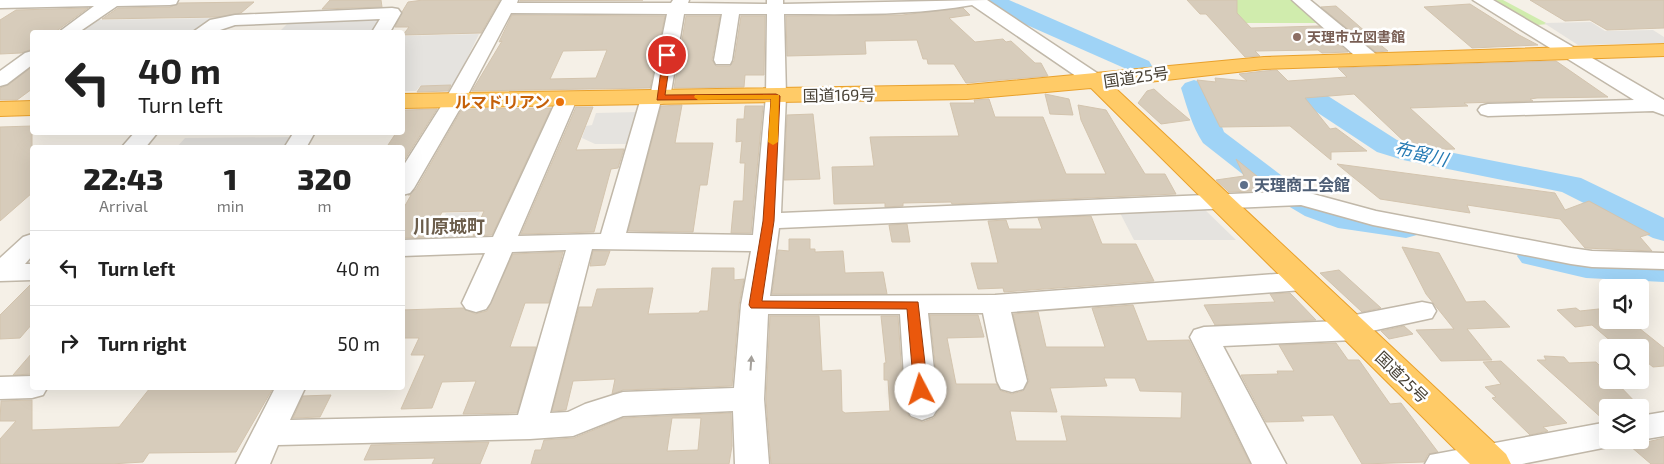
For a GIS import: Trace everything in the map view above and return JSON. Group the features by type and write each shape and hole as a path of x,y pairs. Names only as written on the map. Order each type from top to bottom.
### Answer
{"highway":[{"name":"国道25号","path":"1096,81 1247,64 1664,50"},
{"name":"国道25号","path":"1096,81 1490,461"},
{"name":"国道169号","path":"405,101 967,92 1096,81"},
{"path":"0,109 30,108"}],"street":[{"path":"0,3 25,1 170,0"},
{"path":"255,30 285,3 397,0"},
{"path":"405,183 455,100 508,4 680,3 732,7 775,4 866,9 938,5 971,0"},
{"path":"976,0 1096,81"},
{"path":"1300,0 1370,59"},
{"path":"1481,0 1662,107"},
{"path":"71,30 113,1"},
{"path":"611,241 656,98 674,18 680,3"},
{"path":"752,464 748,399 755,305 767,232 776,96 775,4"},
{"path":"723,60 732,7"},
{"path":"206,30 216,24 235,20 392,13 382,30"},
{"path":"0,59 30,58"},
{"path":"0,80 30,59"},
{"path":"476,303 567,99"},
{"path":"1488,110 1662,107"},
{"path":"135,145 145,135"},
{"path":"405,248 611,241 767,232 1219,200 1296,198 1373,218 1571,256 1592,259 1664,261"},
{"path":"530,427 581,242"},
{"path":"0,273 30,244"},
{"path":"0,273 30,272"},
{"path":"755,305 995,304 1122,296 1302,281"},
{"path":"913,304 922,408"},
{"path":"995,304 1012,382"},
{"path":"1269,464 1204,337 1352,328 1422,311"},
{"path":"0,388 30,387"},
{"path":"253,464 289,390"},
{"path":"267,433 530,427 573,424 596,412 623,404 748,399"},
{"path":"1649,426 1664,424"},
{"path":"1442,464 1490,461 1599,436"}],"green space":[{"path":"1225,0 1296,0 1325,23 1230,23"},
{"path":"1495,0 1503,0 1548,24 1537,25"}],"shaded area":[{"path":"386,17 379,30 281,30 289,22"},
{"path":"219,18 200,30 76,30 90,20"},
{"path":"1591,22 1605,31 1653,30 1664,37 1664,43 1578,45 1544,23"},
{"path":"479,34 454,85 420,86 416,91 405,91 405,36"},
{"path":"639,112 630,144 595,144 582,138 586,126 592,125 596,113"},
{"path":"297,137 291,145 179,145 185,138"},
{"path":"1200,205 1236,240 1134,240 1118,209"},
{"path":"480,212 466,243 431,244 446,213"}],"building":[{"path":"330,0 381,0 382,7 322,9"},
{"path":"423,0 500,0 481,33 405,35 409,27 395,27 408,2"},
{"path":"520,0 643,0 520,1"},
{"path":"1187,0 1237,0 1237,13 1251,28 1319,26 1348,52 1322,53 1318,50 1255,51 1260,56 1245,57 1206,14 1200,14"},
{"path":"1530,0 1664,0 1664,28 1607,30 1590,20 1565,21"},
{"path":"254,2 241,13 218,17 102,19 118,8 170,7 179,3"},
{"path":"1470,4 1538,45 1472,48 1424,7"},
{"path":"1336,6 1388,51 1376,52 1321,7"},
{"path":"88,8 58,30 30,30 30,50 21,53 0,54 0,20 16,10"},
{"path":"963,8 970,15 949,18 975,42 1003,39 1006,42 1011,41 1035,63 1041,63 1048,76 966,83 954,64 928,64 927,59 923,59 917,40 865,41 866,54 787,56 786,16 902,15"},
{"path":"512,15 665,16 650,88 472,91 502,41 499,42","holes":["607,50 596,78 550,79 563,51"]},
{"path":"686,16 720,16 712,60 716,66 730,66 734,61 741,16 765,16 764,75 745,75 744,87 674,88"},
{"path":"1556,61 1608,97 1537,98 1530,99 1533,101 1464,103 1468,106 1410,108 1455,149 1413,150 1354,94 1305,98 1330,129 1336,128 1367,151 1331,152 1331,160 1290,126 1220,127 1197,80 1216,82 1215,78 1247,81 1239,74 1277,70 1288,81 1347,77 1338,68"},
{"path":"30,68 30,90 17,100 0,100 0,88 8,85"},
{"path":"451,85 448,91 417,92 421,86"},
{"path":"1154,89 1190,120 1161,124 1138,103 1147,91"},
{"path":"1045,94 1069,99 1073,115 1050,114"},
{"path":"989,99 995,117 1043,117 1066,174 1106,174 1081,120 1078,105 1106,110 1145,174 1165,174 1176,194 952,204 951,202 903,203 903,206 885,207 885,203 834,204 832,167 874,166 870,137 959,136 950,103 975,103 974,100"},
{"path":"682,105 675,143 713,143 707,185 700,185 693,232 628,231 661,106"},
{"path":"745,106 763,106 751,233 731,233 734,201 743,201 745,163 740,163 742,141 736,142 737,119 744,119"},
{"path":"576,107 593,107 576,150 624,149 618,168 611,169 594,232 521,234"},
{"path":"551,108 492,235 473,236 484,211 442,212 429,237 405,238 405,206 411,195 408,195 416,189 462,109"},
{"path":"437,109 405,159 405,145 388,145 395,135 405,135 405,110"},
{"path":"813,114 820,179 784,180 787,115"},
{"path":"30,126 32,145 30,145 30,195 0,221 0,127"},
{"name":"天理商工会館","path":"1236,159 1274,190 1229,192 1216,180 1244,176"},
{"path":"1337,164 1555,193 1565,210 1589,201 1650,234 1640,237 1652,251 1585,248 1560,219 1467,205 1470,213 1380,199"},
{"path":"1091,216 1102,244 1136,244 1154,281 1004,292 1003,288 978,289 971,263 998,263 988,221 1006,220 1009,229 1042,229 1038,218"},
{"path":"907,224 910,242 892,242 889,225"},
{"path":"789,239 810,239 810,249 815,249 815,252 843,251 845,273 883,272 887,294 772,294 778,250 789,251"},
{"path":"1402,247 1439,253 1466,302 1485,301 1510,327 1467,329 1492,360 1441,361 1416,330 1454,329 1426,294"},
{"path":"593,251 610,251 605,265 590,266"},
{"path":"563,252 549,303 525,303 510,347 536,347 517,413 463,414 476,381 442,382 432,408 401,409 425,355 411,355 419,338 405,338 405,310 463,308 475,314 487,311 513,254"},
{"path":"712,268 734,268 734,280 744,279 739,305 732,386 623,390 612,394 615,379 573,381 566,410 552,411 579,307 592,307 597,289 653,288 648,314 699,313 700,311 708,311"},
{"path":"1339,270 1381,308 1362,312 1320,273"},
{"path":"30,285 30,326 20,338 0,339 0,315"},
{"path":"1290,293 1316,320 1215,325 1204,305 1275,302 1270,294"},
{"path":"1133,305 1147,341 1189,340 1250,464 771,464 766,399 770,316 819,316 822,371 841,370 842,411 845,413 890,411 888,380 884,380 884,363 886,363 881,316 898,316 904,408 910,418 923,422 934,418 940,408 930,315 978,315 984,337 947,338 956,384 997,384 1001,391 1012,394 1023,391 1029,381 1013,314 1038,312 1046,347 1105,347 1092,308","holes":["1104,378 1135,378 1140,391 1182,392 1181,418 1061,416 1067,441 1016,441 1010,411 1057,412 1050,388 1107,386"]},
{"path":"1576,308 1580,311 1599,309 1599,329 1640,329 1664,348 1664,366 1653,367 1649,364 1649,339 1608,339 1592,325 1575,327 1557,310"},
{"path":"1404,326 1413,334 1389,339 1381,331"},
{"path":"1336,343 1348,360 1359,360 1390,404 1401,403 1438,452 1428,454 1424,462 1362,464 1333,415 1301,416 1304,421 1266,422 1241,375 1278,374 1277,371 1294,371 1279,345"},
{"path":"30,355 30,374 13,375"},
{"path":"1544,356 1564,357 1569,363 1596,362 1599,365 1599,389 1623,389 1632,399 1599,399 1599,416 1537,360 1546,360"},
{"path":"1501,361 1567,423 1543,427 1548,431 1530,435 1492,398 1496,397 1485,387 1501,384 1483,362"},
{"path":"148,390 272,390 236,452 149,453 143,462 111,464 0,464 0,439 16,421 0,421 1,401 32,400 32,430 119,427"},
{"path":"331,395 320,417 293,418 303,396"},
{"path":"731,413 732,446 729,464 531,464 535,450 541,450 544,440 574,438 623,418","holes":["672,418 701,418 698,450 667,451"]},
{"path":"1664,438 1664,464 1651,464 1634,449 1649,449 1649,442"},
{"path":"489,442 480,464 432,464 435,458 364,460 371,445"}],"waterway":[{"name":"布留川","path":"994,0 1005,7 1140,66"},
{"path":"1194,88 1205,122 1213,137 1279,188 1316,209 1338,218 1406,228"},
{"name":"布留川","path":"1262,96 1319,102 1387,146 1413,154 1570,184 1664,231"},
{"path":"1534,256 1586,267 1664,271"}],"slow traffic":[{"path":"698,97 776,96 773,142"}],"place":[{"name":"天理市立図書館","path":"1297,37"},
{"name":"ルマドリアン","path":"560,102"},
{"name":"天理商工会館","path":"1244,185"}],"district":[{"name":"川原城町","path":"449,227"}],"route":[{"path":"667,55 660,98 776,96 768,221 755,305 913,304 921,390"}]}
